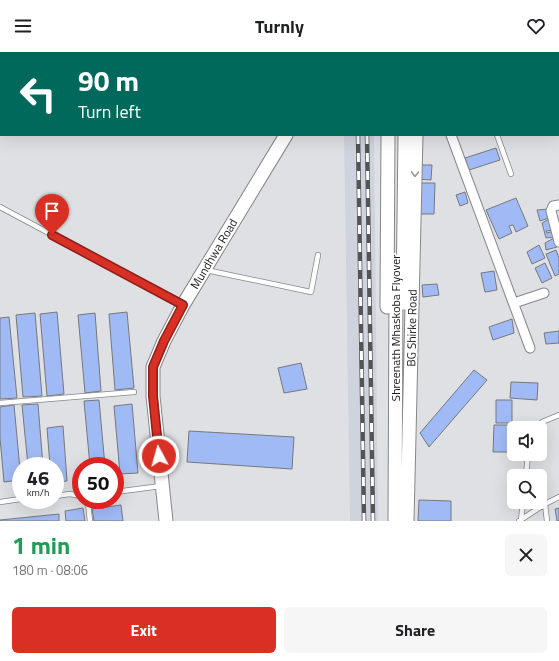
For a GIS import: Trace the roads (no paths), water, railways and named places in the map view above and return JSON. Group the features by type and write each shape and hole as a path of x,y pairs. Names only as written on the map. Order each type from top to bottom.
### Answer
{"main road":[{"name":"Mundhwa Road","path":"166,521 153,396 153,367 164,341 183,305 285,136"},
{"path":"386,521 388,136"},
{"name":"Shreenath Mhaskoba Flyover","path":"395,521 397,136"},
{"name":"Shreenath Mhaskoba Flyover","path":"403,521 405,136"},
{"name":"BG Shirke Road","path":"407,521 416,136"}],"street":[{"path":"452,136 530,348"},
{"path":"559,204 553,206 551,211 559,242"},
{"path":"514,303 544,293"}],"lane":[{"path":"497,136 511,174"},
{"path":"0,207 183,305"},
{"path":"205,269 311,292 318,255"},
{"path":"0,403 134,392"},
{"path":"544,421 559,415"},
{"path":"124,491 162,486"},
{"path":"547,503 559,497"},
{"path":"0,502 12,500"},
{"path":"89,509 90,521"},
{"path":"520,521 522,509"},
{"path":"520,521 538,509"},
{"path":"546,509 547,521"}],"railway":[{"path":"358,136 364,521"},
{"path":"367,136 373,521"}]}
